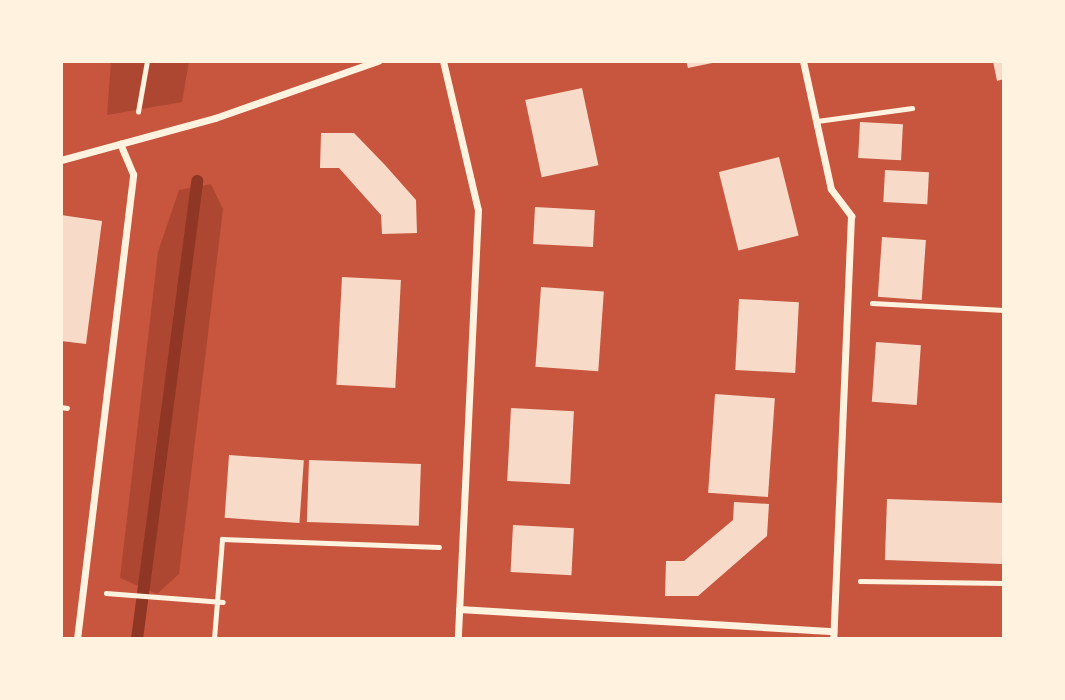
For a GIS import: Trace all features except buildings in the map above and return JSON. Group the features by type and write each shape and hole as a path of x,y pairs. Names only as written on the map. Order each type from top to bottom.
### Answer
{"street":[{"path":"61,160 134,140 378,61"},
{"path":"443,61 478,210 458,639"},
{"path":"459,609 833,635 838,581 851,216 831,189 803,61"},
{"path":"77,639 133,174 120,144"}],"lane":[{"path":"817,121 912,108"}],"path":[{"path":"134,140 147,61"},
{"path":"847,301 1004,310"},
{"path":"214,639 214,601 222,538 461,548"},
{"path":"838,581 1004,583"},
{"path":"114,594 170,602 223,601"}],"shaded area":[{"path":"111,61 189,61 182,102 107,115"},
{"path":"211,184 223,209 179,574 157,594 120,578 158,252 179,190"}],"waterway":[{"path":"137,639 197,181"}]}
